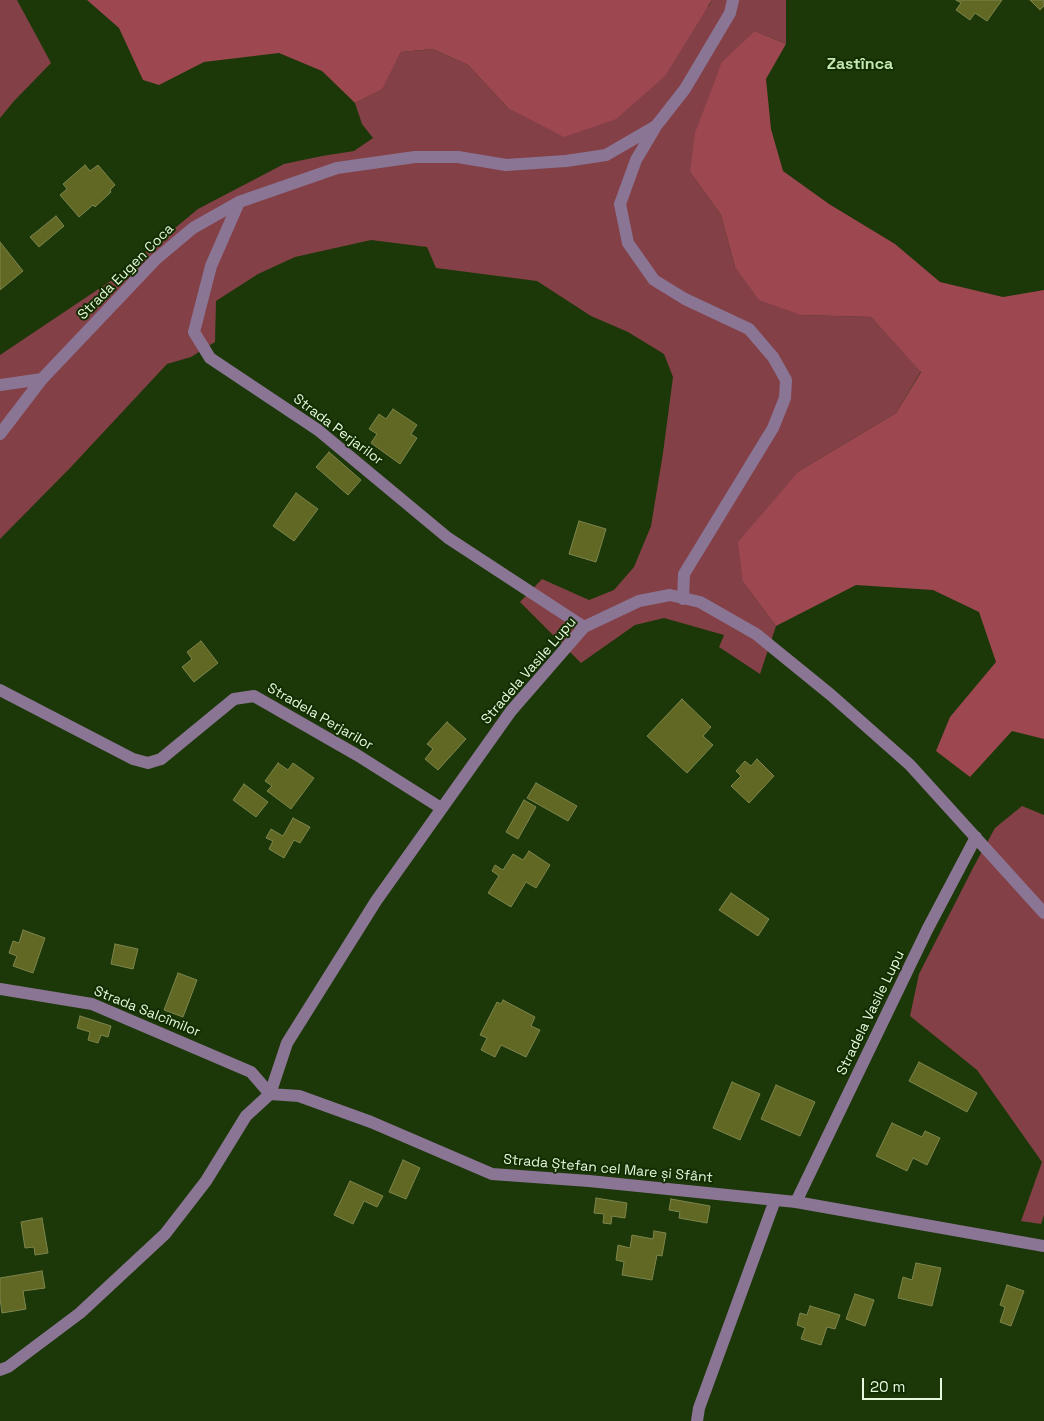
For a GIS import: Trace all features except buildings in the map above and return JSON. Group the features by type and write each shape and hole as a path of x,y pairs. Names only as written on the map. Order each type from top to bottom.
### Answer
{"street":[{"name":"Strada Eugen Coca","path":"0,434 42,379 155,260 192,228 239,202 336,168 415,157 458,157 506,165 566,161 606,155 656,126 686,89 730,14 733,0"},
{"path":"656,126 636,160 620,204 628,243 654,280 685,299 749,329 773,357 786,380 785,398 773,428 684,574 683,599"},
{"name":"Strada Perjarilor","path":"239,202 211,266 194,332 210,358 318,430 448,538 584,627"},
{"path":"0,385 42,379"},
{"name":"Stradela Vasile Lupu","path":"270,1094 287,1043 376,901 511,711 584,627 639,601 670,595 700,602 756,634 831,695 910,765 1044,913"},
{"name":"Stradela Perjarilor","path":"0,690 133,759 148,763 161,759 234,699 254,696 357,755 441,808"},
{"name":"Stradela Vasile Lupu","path":"796,1202 928,930 976,837"},
{"name":"Strada Salcîmilor","path":"0,989 92,1004 251,1072 270,1094"},
{"path":"0,1370 8,1367 80,1313 165,1234 206,1181 246,1116 270,1094"},
{"name":"Strada Ștefan cel Mare și Sfânt","path":"270,1094 299,1096 371,1122 492,1174 796,1202 1044,1246"},
{"path":"697,1421 699,1408 775,1200"}],"shaded area":[{"path":"0,0 17,0 51,63 0,118"},
{"path":"87,0 712,0 665,76 616,119 564,137 508,108 468,65 433,49 401,52 382,89 355,103 322,71 279,53 204,62 159,85 143,80 119,28"},
{"path":"712,0 786,0 786,44 755,31 690,172 721,215 735,267 801,315 871,317 921,371 896,413 799,471 743,582 776,626 760,674 719,647 724,635 664,618 635,625 581,663 520,602 542,579 589,600 614,590 634,567 651,526 673,377 664,354 628,332 591,316 537,281 436,268 427,247 371,240 295,257 258,274 216,301 215,342 191,357 167,364 70,468 0,539 0,355 112,280 198,209 284,164 354,151 373,138 362,124 355,103 381,89 401,52 433,49 468,65 508,108 709,6"},
{"path":"755,31 786,44 766,79 771,129 783,171 829,204 895,244 940,282 1003,297 1044,290 1044,739 1012,731 970,777 936,751 950,717 996,662 979,612 933,590 856,585 776,626 743,582 738,542 799,471 896,413 921,372 871,317 801,315 759,300 735,267 721,215 690,172 695,133 722,62"},
{"path":"1022,806 1044,815 1044,1215 1041,1224 1021,1221 1042,1162 977,1070 910,1016 919,974 974,866 995,828"}],"district":[{"name":"Zastînca","path":"860,65"}]}
